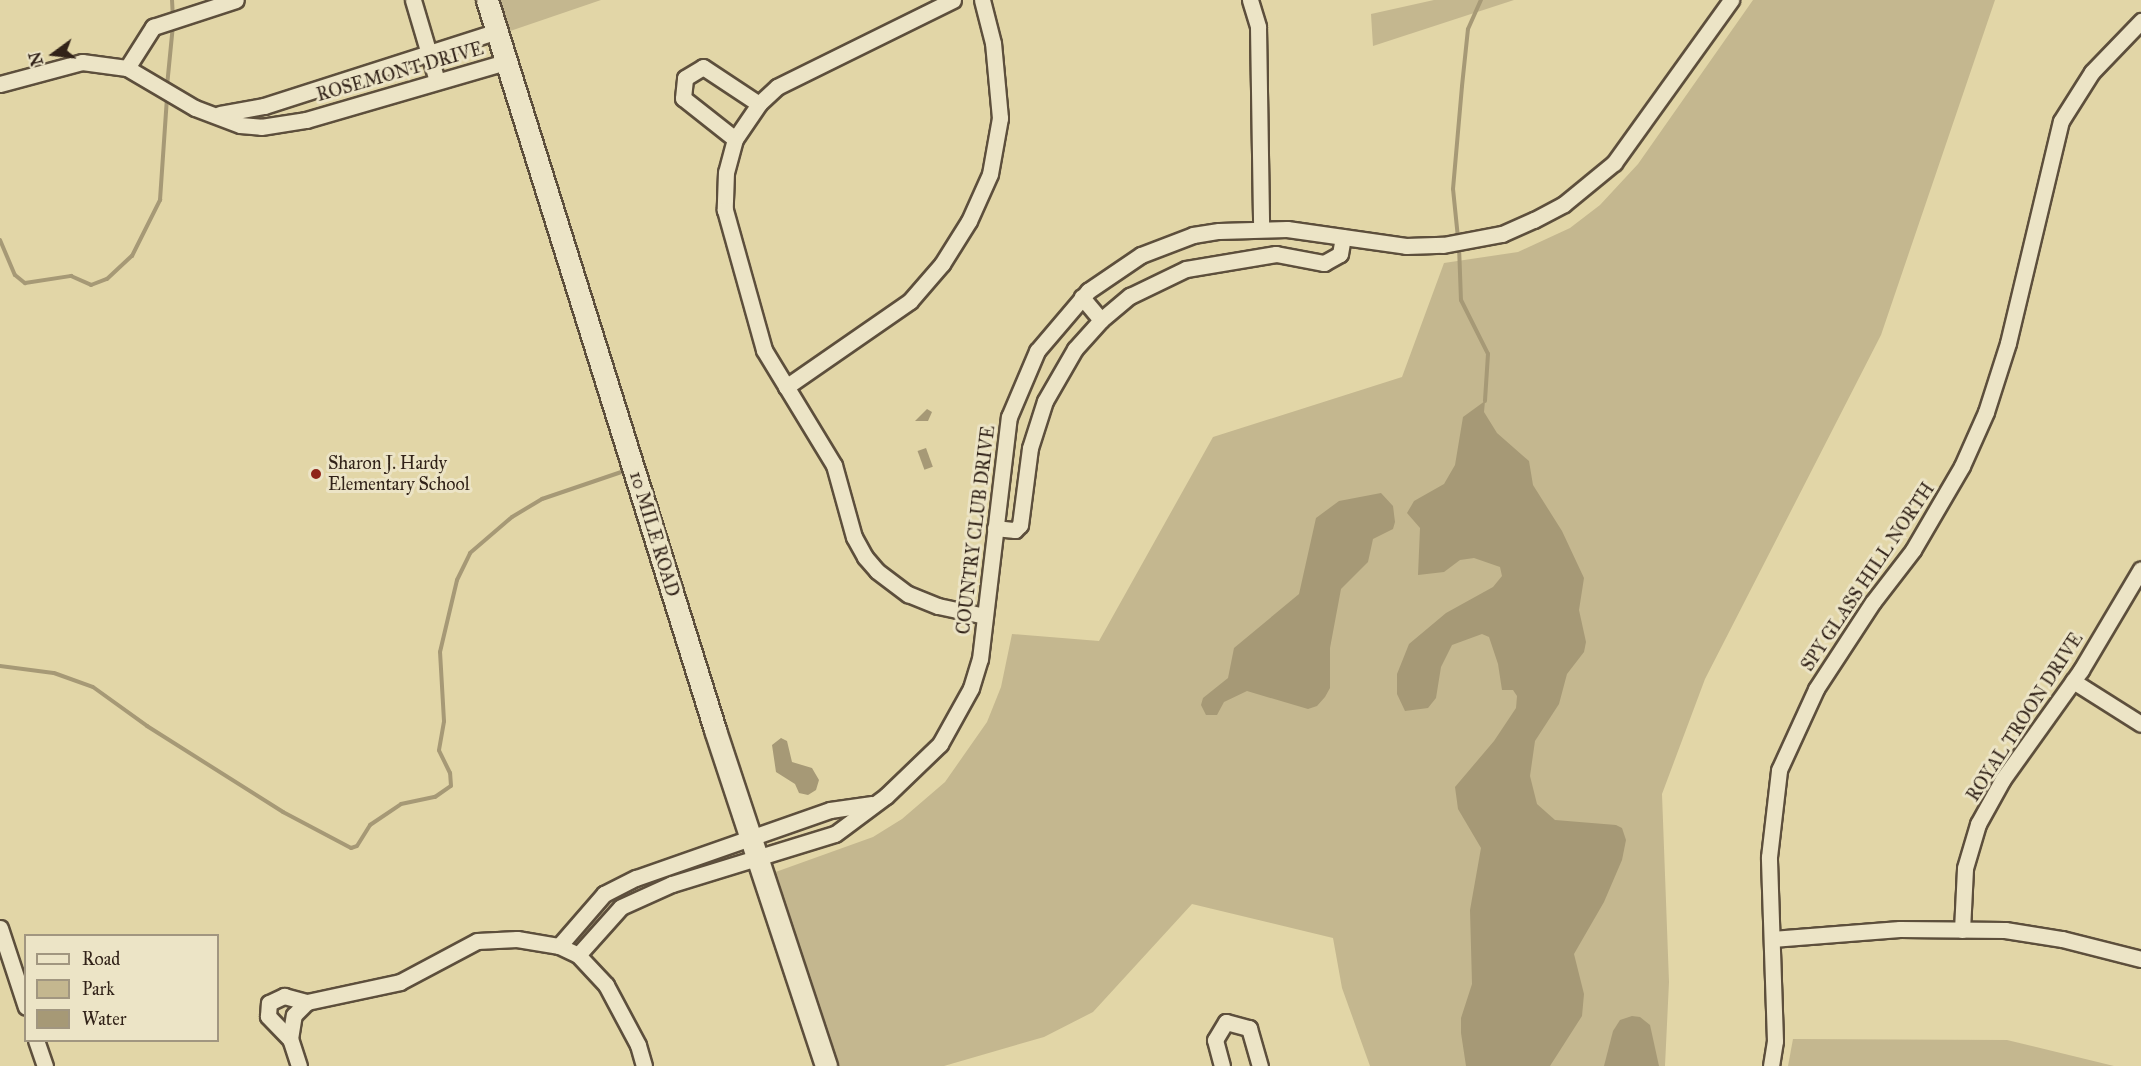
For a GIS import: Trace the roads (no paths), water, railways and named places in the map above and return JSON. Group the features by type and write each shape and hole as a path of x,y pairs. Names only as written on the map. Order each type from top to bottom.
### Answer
{"main road":[{"name":"10 MILE ROAD","path":"487,0 750,836 826,1066"}],"street":[{"path":"126,68 153,27 236,0"},
{"path":"413,0 436,81"},
{"path":"953,0 777,87 759,104 735,139 726,172 728,229 764,350 834,465 854,537 877,571 908,594 938,606 986,616"},
{"path":"786,387 910,301 942,264 969,221 990,174 1000,118 993,43 982,0"},
{"path":"1250,0 1258,27 1261,228"},
{"name":"COUNTRY CLUB DRIVE","path":"578,955 621,907 672,884 758,861 835,834 871,804 886,796 940,744 971,688 980,659 1003,449 1020,386 1037,351 1082,297 1112,273 1170,243 1219,231 1261,228 1406,246 1471,241 1502,234 1564,204 1614,163 1731,0"},
{"name":"SPY GLASS HILL NORTH","path":"1771,1066 1775,1041 1769,857 1779,770 1816,689 1873,602 1913,550 1962,466 1986,412 2008,343 2061,121 2092,72 2141,21"},
{"name":"ROSEMONT DRIVE","path":"220,114 300,94 429,55 497,31"},
{"name":"ROSEMONT DRIVE","path":"0,84 82,63 126,68 195,108 220,114 240,125 261,127 306,120 505,62"},
{"path":"735,139 682,98 685,78 703,67 759,104"},
{"name":"ROSEMONT DRIVE","path":"300,94 306,120"},
{"path":"995,528 1015,530 1020,525 1030,448 1045,401 1075,349 1101,320 1130,296 1186,269 1276,254 1324,263 1340,254 1343,237"},
{"path":"1082,297 1101,320"},
{"name":"ROYAL TROON DRIVE","path":"1962,930 1965,868 1978,824 2004,779 2073,681 2141,569"},
{"path":"2073,681 2141,724"},
{"name":"COUNTRY CLUB DRIVE","path":"559,946 604,894 636,878 750,836 830,810 871,804"},
{"path":"0,928 24,1001"},
{"path":"1772,939 1900,929 2005,930 2062,939 2141,960"},
{"path":"299,1066 290,1039 268,1016 269,1003 284,996 306,1002 400,982 477,941 517,939 559,946 578,955 606,985 638,1045 644,1066"},
{"path":"290,1039 294,1015 306,1002"},
{"path":"1222,1066 1215,1040 1227,1023 1249,1028 1260,1066"},
{"path":"36,1042 45,1066"}],"water":[{"path":"1485,401 1484,412 1497,433 1529,461 1533,485 1562,531 1584,578 1579,610 1586,642 1584,652 1567,674 1559,704 1535,741 1530,776 1537,804 1555,820 1616,825 1622,828 1626,840 1622,860 1604,902 1574,954 1584,994 1582,1016 1550,1066 1466,1066 1461,1033 1461,1018 1472,984 1470,910 1481,848 1458,809 1455,787 1494,741 1516,708 1517,696 1513,690 1502,690 1498,664 1489,637 1482,634 1452,645 1441,667 1436,698 1428,708 1405,711 1397,694 1397,674 1409,644 1446,613 1493,587 1502,576 1500,567 1474,558 1460,560 1444,572 1418,575 1420,528 1407,513 1414,501 1444,484 1455,465 1463,417"},
{"path":"927,409 932,412 928,421 915,421"},
{"path":"926,448 933,467 924,470 918,451"},
{"path":"1381,493 1393,506 1395,522 1393,529 1373,539 1368,562 1341,589 1330,648 1330,688 1325,697 1317,706 1308,709 1247,691 1224,702 1217,715 1206,715 1201,705 1203,698 1228,678 1234,648 1299,594 1316,518 1339,501"},
{"path":"781,738 787,741 792,762 812,768 819,780 816,790 808,795 799,793 795,784 776,772 772,745"},
{"path":"1632,1016 1640,1017 1650,1025 1659,1066 1604,1066 1613,1031 1620,1020"}],"waterway":[{"path":"172,0 173,17"},
{"path":"1458,238 1453,189 1462,86 1468,29 1481,0"},
{"path":"167,86 173,25"},
{"path":"0,240 15,275 25,283 71,276 91,285 107,279 132,256 160,200 167,96"},
{"path":"1459,246 1461,300 1488,354 1485,401"},
{"path":"0,666 54,673 93,687 147,726 283,812 351,848 357,846 370,825 401,804 435,797 451,786 450,773 439,750 444,721 440,652 457,580 470,553 512,517 542,499 627,470"}],"place":[{"name":"Sharon J. Hardy Elementary School","path":"316,474"}]}
